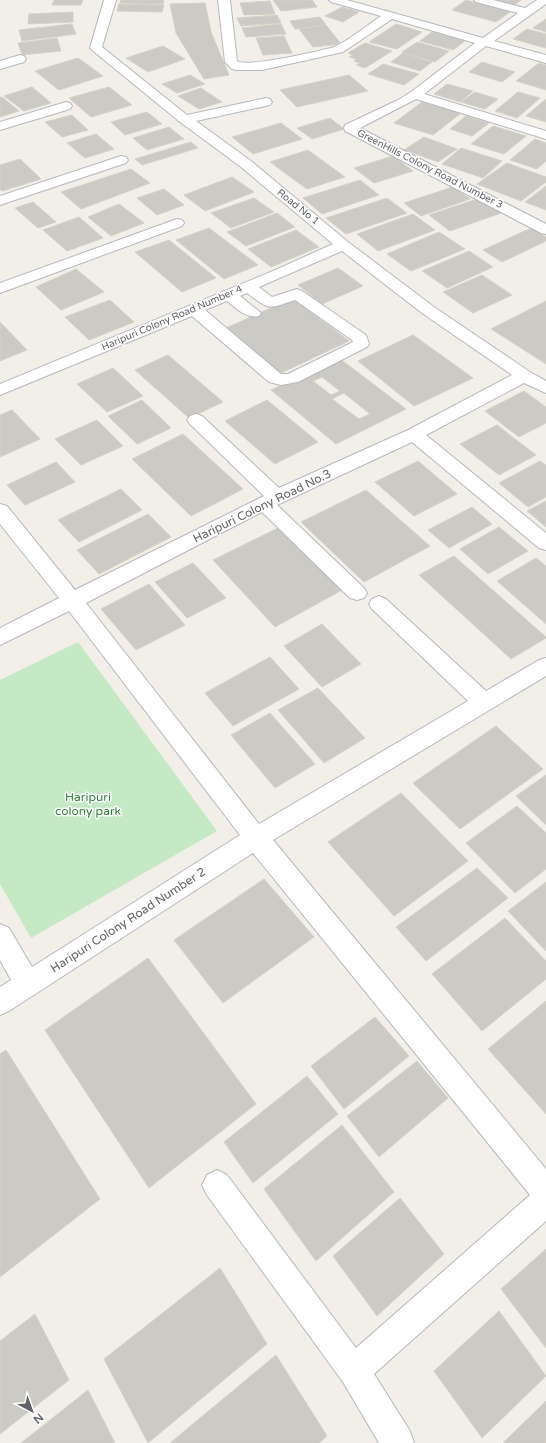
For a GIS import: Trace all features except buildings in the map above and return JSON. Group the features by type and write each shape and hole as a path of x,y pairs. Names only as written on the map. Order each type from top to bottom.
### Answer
{"street":[{"name":"Road No 1","path":"110,0 96,48 185,119 246,164 344,245 428,310 524,376 546,387"},
{"path":"224,0 231,62 236,66 243,67 262,66 339,49 389,16"},
{"path":"335,0 546,59"},
{"path":"480,0 523,11 534,0"},
{"name":"GreenHills Colony Road Number 3","path":"544,0 523,11 415,95 402,103 350,128 546,230"},
{"path":"0,65 20,59"},
{"path":"415,95 546,135"},
{"path":"185,119 266,102"},
{"path":"0,126 66,106"},
{"path":"0,201 121,160"},
{"path":"0,288 177,223"},
{"name":"Haripuri Colony Road Number 4","path":"0,390 229,295 344,245"},
{"path":"194,309 278,379 292,378 360,344 360,338 297,294 270,303 248,286"},
{"path":"229,295 253,313"},
{"name":"Haripuri Colony Road No.3","path":"0,637 271,500 414,434 524,376"},
{"path":"196,420 357,593"},
{"path":"414,434 546,543"},
{"path":"0,511 73,601 256,838 546,1192"},
{"path":"379,604 484,703"},
{"name":"Haripuri Colony Road Number 2","path":"0,1002 256,838 546,666"},
{"path":"0,936 28,984"},
{"path":"217,1185 354,1371 398,1443"},
{"path":"354,1371 546,1201"}],"green space":[{"name":"Haripuri colony park","path":"78,642 217,831 31,938 0,884 0,680"}]}
